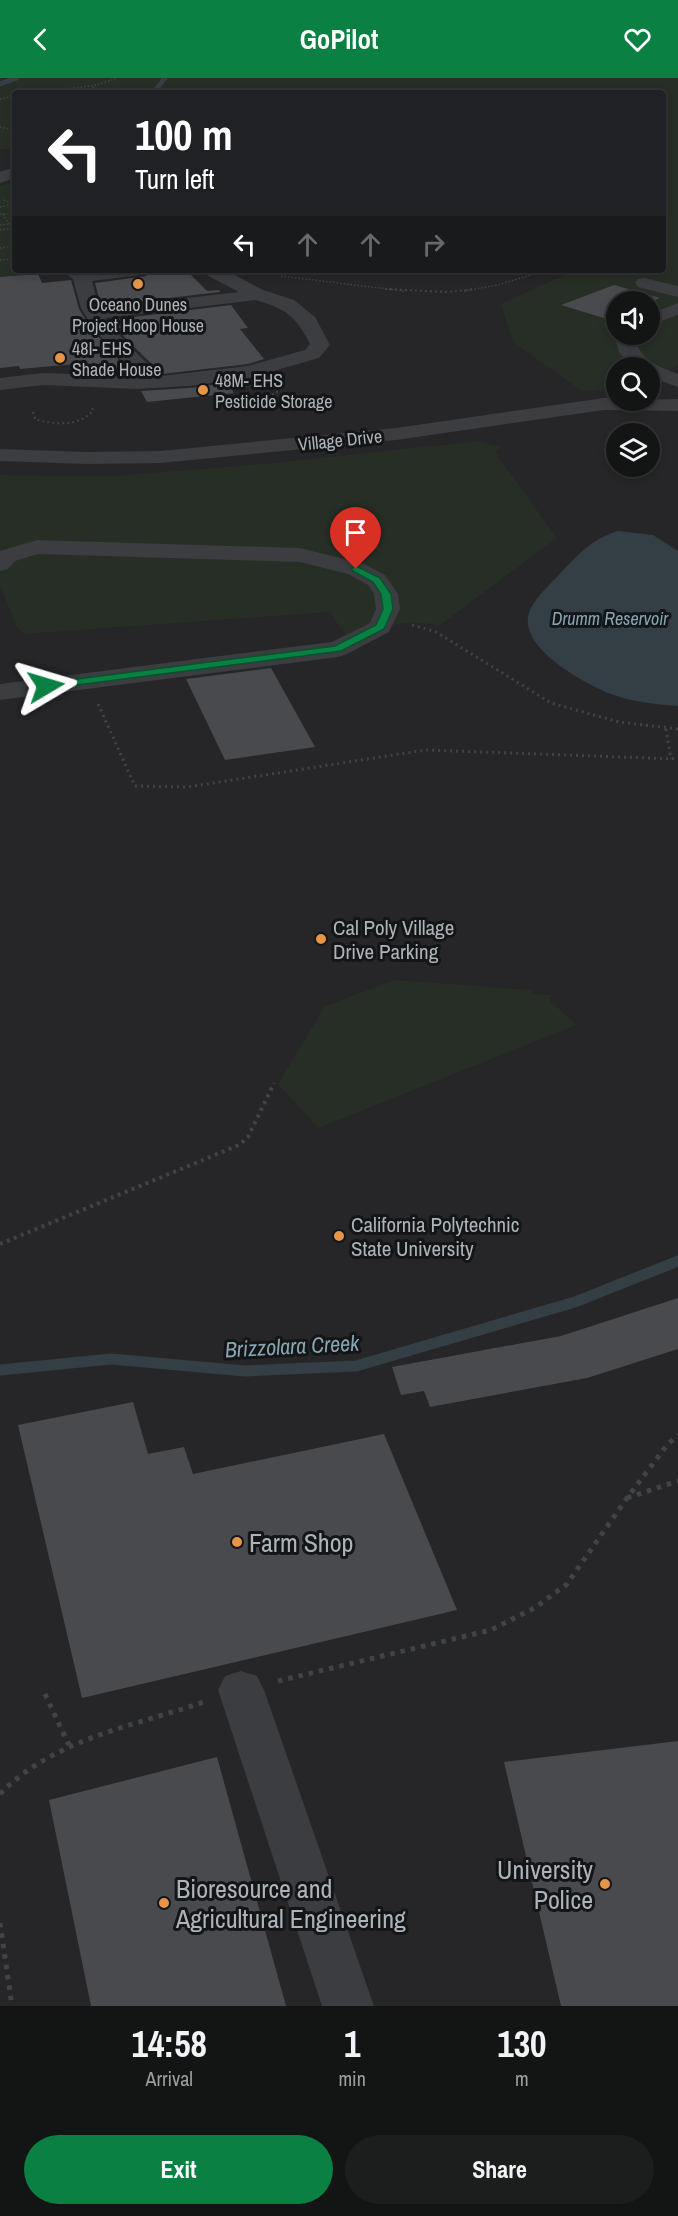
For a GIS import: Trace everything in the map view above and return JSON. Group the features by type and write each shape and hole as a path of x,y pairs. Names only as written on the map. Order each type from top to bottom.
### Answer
{"street":[{"path":"76,273 82,293 93,314 121,348 156,382"},
{"path":"0,384 43,379 156,382 249,372 312,354 320,345 308,321 288,304 257,294 217,273"},
{"path":"644,283 678,292"},
{"path":"93,314 257,294"},
{"path":"660,316 678,309"},
{"path":"660,374 678,381"},
{"name":"Village Drive","path":"0,455 87,458 160,457 396,434 604,404 675,399"},
{"path":"0,564 7,556 37,548 300,555 356,569 377,580 386,594 388,609 380,627 338,649 88,681 1,689"},
{"path":"241,1690 348,2006"}],"path":[{"path":"58,90 118,78"},
{"path":"91,90 96,84"},
{"path":"0,230 11,229 1,214"},
{"path":"0,225 8,224"},
{"path":"273,274 377,288 449,292 497,284 536,273"},
{"path":"385,618 436,632 551,703 619,722 678,729"},
{"path":"88,681 135,786 187,787 426,750 678,759"},
{"path":"666,729 671,759"},
{"path":"0,1244 239,1145 248,1137 274,1083"},
{"path":"0,1794 12,1780 33,1763 69,1745 241,1690 491,1630 536,1607 567,1584 667,1444 678,1435"},
{"path":"627,1498 678,1480"},
{"path":"45,1694 69,1745"},
{"path":"0,1923 12,2006"}],"shaded area":[{"name":"California Polytechnic State University","path":"0,78 678,78 678,2006 0,2006"},
{"path":"0,78 678,78 678,365 660,376 660,357 606,357 606,390 582,391 513,342 501,304 568,273 666,273 666,90 12,90 12,151 0,149"},
{"path":"12,182 12,273 56,273 0,278 0,186"},
{"path":"479,441 500,447 495,452 557,538 439,626 404,623 346,636 330,612 24,634 17,628 0,585 0,475 114,476 273,463"},
{"path":"395,980 532,990 534,994 552,995 550,1001 577,1025 318,1128 278,1084 325,1006"}],"water":[{"name":"Drumm Reservoir","path":"618,531 653,535 678,551 678,706 627,699 585,682 543,651 533,639 528,626 531,608 545,589 584,550 599,539"}],"building":[{"name":"Oceano Dunes Project Hoop House","path":"148,273 189,273 207,291 219,290 220,292 101,306 95,283 146,276"},
{"path":"38,274 42,283 71,280 79,309 90,327 127,369 92,372 87,363 20,369 19,366 0,368 0,277"},
{"path":"614,285 635,291 606,291 606,319 561,305"},
{"path":"231,305 248,328 240,329 264,359 248,364 162,374 109,320"},
{"path":"275,373 282,383 231,388 234,393 147,402 141,391 189,388 249,380"},
{"path":"271,668 315,747 225,760 186,679"},
{"path":"678,1298 678,1349 587,1378 430,1407 424,1391 401,1395 392,1367 561,1336"},
{"name":"Farm Shop","path":"133,1402 148,1454 184,1447 193,1474 384,1434 457,1610 82,1698 18,1425"},
{"name":"University Police","path":"678,1741 678,2006 561,2006 504,1762"},
{"name":"Bioresource and Agricultural Engineering","path":"217,1757 286,2006 91,2006 49,1800"}],"waterway":[{"path":"0,84 17,78"},
{"path":"155,90 165,78"},
{"name":"Brizzolara Creek","path":"0,1370 111,1359 245,1371 356,1366 575,1302 678,1261"}],"place":[{"name":"Oceano Dunes Project Hoop House","path":"138,284"},
{"name":"48I- EHS Shade House","path":"60,358"},
{"name":"48M- EHS Pesticide Storage","path":"203,390"},
{"name":"Cal Poly Village Drive Parking","path":"321,939"},
{"name":"California Polytechnic State University","path":"339,1236"},
{"name":"Farm Shop","path":"237,1542"},
{"name":"University Police","path":"605,1884"},
{"name":"Bioresource and Agricultural Engineering","path":"164,1903"}],"route":[{"path":"46,686 338,649 380,627 388,609 386,594 377,580 356,569"}]}
